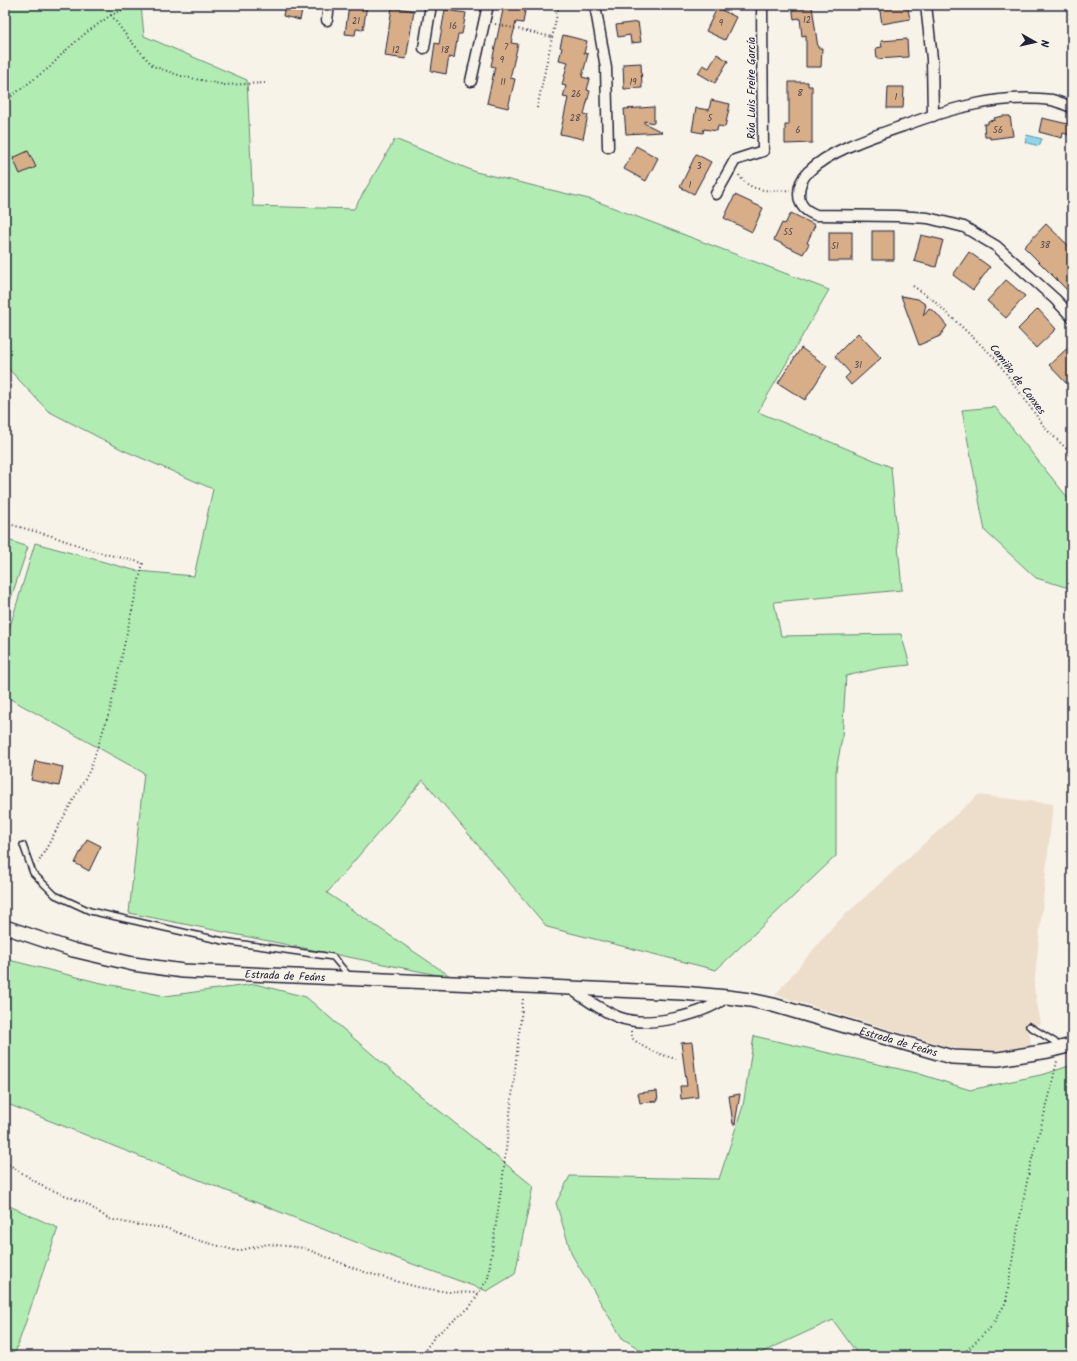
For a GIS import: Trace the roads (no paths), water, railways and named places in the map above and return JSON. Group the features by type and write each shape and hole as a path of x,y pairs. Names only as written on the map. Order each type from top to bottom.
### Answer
{"street":[{"path":"327,20 329,5"},
{"path":"424,48 431,5"},
{"path":"471,81 488,5"},
{"path":"589,5 597,19"},
{"path":"595,5 606,68 608,147"},
{"name":"Rúa Luis Freire García","path":"716,194 735,160 764,151 762,5"},
{"path":"926,5 932,59 933,116"},
{"path":"1072,107 1054,101 1033,98 1010,99 977,104 933,116 864,139 827,158 808,172 802,180 799,190 799,198 802,206 808,212 816,216 897,216 928,218 964,227 996,246 1050,294 1072,318"},
{"name":"Estrada de Feáns","path":"5,927 73,950 133,964 182,971 682,993 727,997 773,1005 952,1057 998,1059 1066,1047"},
{"path":"570,988 594,1005 618,1017 631,1021 665,1021 707,1008 719,1003 727,997"}],"lane":[{"path":"23,846 33,873 55,895 90,911 223,941 333,957 352,978"},
{"path":"1029,1026 1066,1047"}],"water":[{"path":"1027,135 1042,139 1039,146 1025,142"}]}
